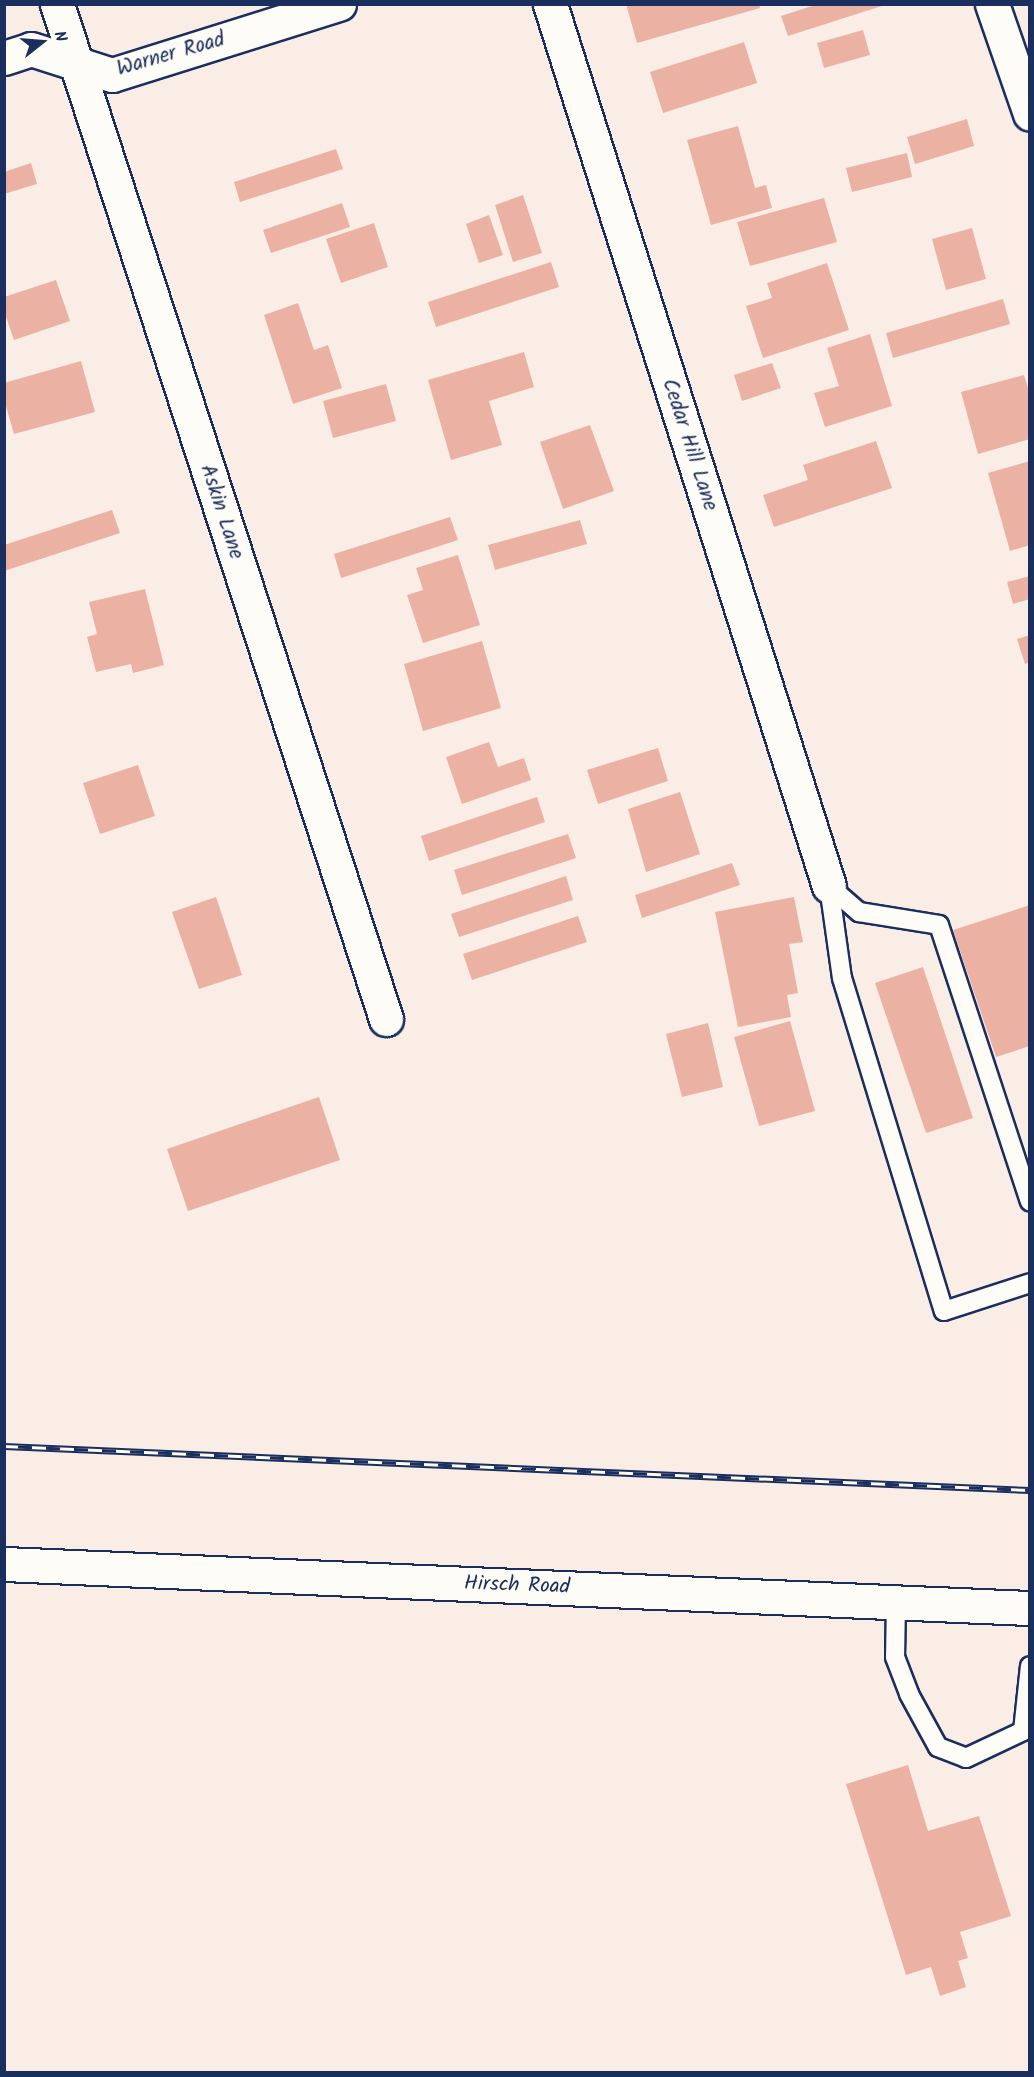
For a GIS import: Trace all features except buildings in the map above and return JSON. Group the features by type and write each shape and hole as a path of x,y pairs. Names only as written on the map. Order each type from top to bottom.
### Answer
{"street":[{"name":"Askin Lane","path":"57,4 386,1019"},
{"name":"Warner Road","path":"4,58 31,49 112,75 339,4"},
{"name":"Cedar Hill Lane","path":"550,4 829,886"},
{"path":"992,4 1029,114"},
{"name":"Hirsch Road","path":"4,1564 1029,1608"}],"lane":[{"path":"829,886 859,912 939,925 1029,1201"},
{"path":"829,886 842,978 944,1311 1029,1283"},
{"path":"896,1602 895,1657 909,1694 938,1747 966,1758 1023,1731 1029,1666"}],"railway":[{"path":"4,1446 1030,1490"}]}
